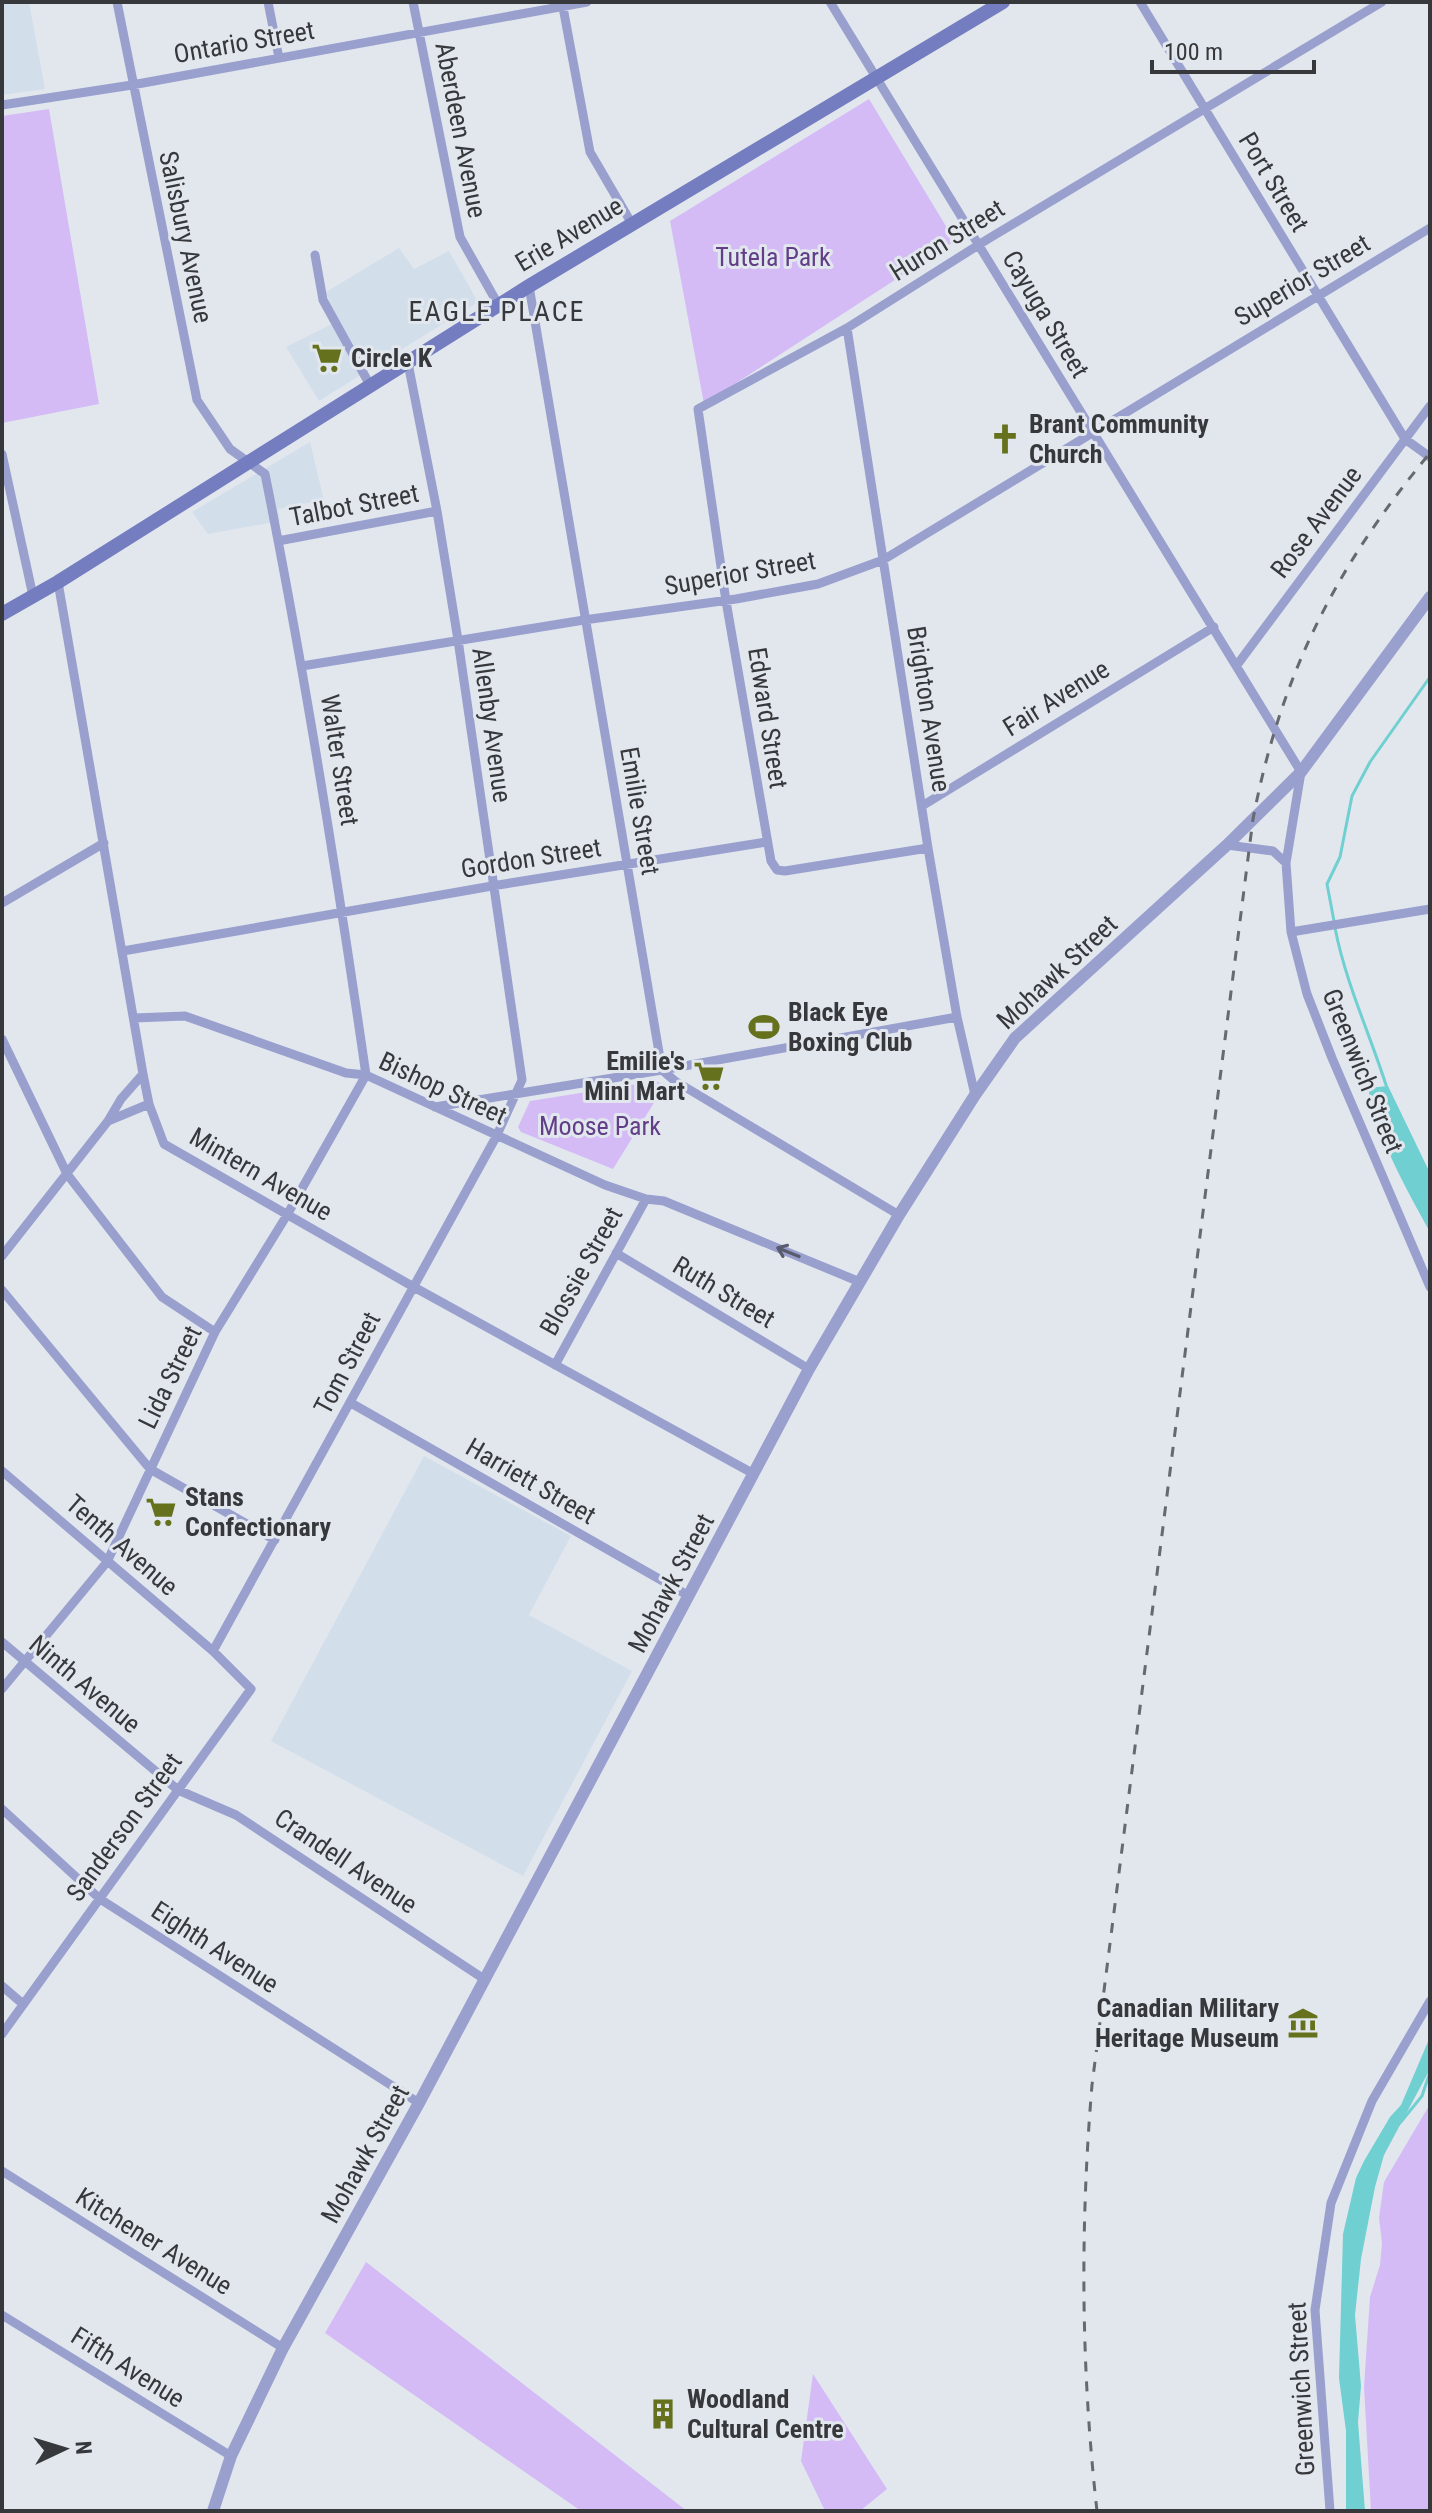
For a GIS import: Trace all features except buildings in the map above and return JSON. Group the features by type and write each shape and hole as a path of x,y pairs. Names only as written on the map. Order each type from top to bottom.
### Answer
{"main road":[{"name":"Erie Avenue","path":"2,614 58,582 529,286 1003,2"}],"street":[{"name":"Salisbury Avenue","path":"117,2 197,400 230,449 250,461"},
{"path":"268,2 279,58"},
{"name":"Aberdeen Avenue","path":"413,2 460,237 499,306"},
{"name":"Ontario Street","path":"2,105 132,85 562,4 587,2"},
{"name":"Cayuga Street","path":"830,2 1301,772"},
{"name":"Port Street","path":"1140,2 1405,439 1430,457"},
{"name":"Huron Street","path":"726,601 698,409 847,328 978,245 1382,2"},
{"path":"562,4 590,152 632,224"},
{"name":"Superior Street","path":"302,666 584,620 726,601 818,584 883,560 1430,228"},
{"path":"315,255 323,300 371,387"},
{"name":"Emilie Street","path":"529,286 662,1070"},
{"name":"Brighton Avenue","path":"847,328 928,848 957,1017 975,1095"},
{"name":"Allenby Avenue","path":"408,363 458,640 522,1080 517,1094"},
{"name":"Rose Avenue","path":"1237,665 1430,406"},
{"path":"2,454 33,596"},
{"name":"Walter Street","path":"250,461 265,474 302,666 366,1075"},
{"name":"Talbot Street","path":"278,541 437,511"},
{"name":"Mintern Avenue","path":"58,582 143,1074 149,1104 164,1144 412,1286 754,1474"},
{"name":"Greenwich Street","path":"1430,597 1301,772 1286,863 1291,932 1307,994 1430,1287"},
{"name":"Edward Street","path":"726,601 766,842"},
{"name":"Fair Avenue","path":"922,806 1214,627"},
{"name":"Mohawk Street","path":"213,2511 231,2456 283,2348 419,2103 809,1369 899,1215 1015,1038 1227,845 1301,772"},
{"path":"766,842 773,866 785,871 928,848"},
{"name":"Gordon Street","path":"123,951 492,886 766,842"},
{"path":"2,903 104,843"},
{"path":"1227,845 1273,851 1286,863"},
{"path":"1291,932 1430,909"},
{"name":"Bishop Street","path":"134,1018 185,1016 346,1073 366,1075 605,1185 646,1199 664,1201 860,1282"},
{"path":"435,1107 957,1017"},
{"path":"2,1039 67,1174 162,1297 215,1332"},
{"path":"662,1070 675,1081 899,1215"},
{"path":"2,1256 143,1074"},
{"name":"Lida Street","path":"2,1689 107,1562 215,1332 287,1215 366,1075"},
{"name":"Tom Street","path":"213,1651 517,1094"},
{"path":"108,1121 149,1104"},
{"name":"Blossie Street","path":"555,1365 646,1199"},
{"name":"Ruth Street","path":"616,1253 809,1369"},
{"path":"2,1290 150,1469 275,1540"},
{"name":"Harriett Street","path":"351,1403 689,1596"},
{"name":"Tenth Avenue","path":"2,1471 213,1651"},
{"name":"Ninth Avenue","path":"2,1642 178,1790"},
{"name":"Sanderson Street","path":"2,2034 251,1689 213,1651"},
{"name":"Crandell Avenue","path":"178,1790 236,1815 484,1979"},
{"name":"Eighth Avenue","path":"2,1809 100,1899 419,2103"},
{"path":"2,1986 23,2004"},
{"name":"Greenwich Street","path":"1330,2511 1315,2310 1331,2203 1372,2101 1430,2001"},
{"name":"Kitchener Avenue","path":"2,2171 283,2348"},
{"name":"Fifth Avenue","path":"2,2315 231,2456"}],"shaded area":[{"path":"2,2 29,2 45,89 2,95"},
{"path":"399,248 414,269 449,251 478,302 319,401 286,347 336,322 326,292"},
{"path":"310,442 324,500 278,509 280,521 208,534 192,512"},
{"path":"424,1456 571,1536 529,1615 632,1671 523,1876 271,1741"}],"green space":[{"name":"Tutela Park","path":"869,99 955,241 704,404 670,221"},
{"path":"49,109 99,404 2,423 2,116"},
{"name":"Moose Park","path":"656,1081 665,1085 613,1169 521,1132 518,1127 530,1101"},
{"path":"1430,2104 1430,2511 1371,2511 1364,2387 1370,2297 1380,2265 1382,2243 1379,2218 1384,2182"},
{"path":"366,2262 687,2511 581,2511 325,2333"},
{"path":"813,2374 887,2489 860,2511 825,2511 801,2461"}],"water":[{"path":"1388,1086 1430,1173 1430,1232 1393,1162 1372,1107 1368,1088"},
{"path":"1430,2037 1430,2069 1384,2155 1361,2259 1355,2315 1361,2386 1358,2422 1365,2511 1346,2511 1346,2431 1339,2378 1343,2234 1356,2178 1390,2117 1401,2105"}],"waterway":[{"path":"1334,921 1327,884 1340,857 1352,796 1370,762 1430,677"},
{"path":"1335,928 1352,989 1387,1088"},
{"path":"1400,2123 1422,2096 1430,2072"}],"railway":[{"path":"1097,2511 1088,2405 1084,2298 1085,2192 1092,2085 1253,819 1279,717 1317,624 1367,537 1430,453"}],"place":[{"name":"Circle K","path":"327,358"},
{"name":"Brant Community Church","path":"1005,439"},
{"name":"Black Eye Boxing Club","path":"764,1027"},
{"name":"Emilie's Mini Mart","path":"709,1076"},
{"name":"Stans Confectionary","path":"161,1512"},
{"name":"Canadian Military Heritage Museum","path":"1303,2023"},
{"name":"Woodland Cultural Centre","path":"663,2414"}],"district":[{"name":"EAGLE PLACE","path":"497,311"}]}
